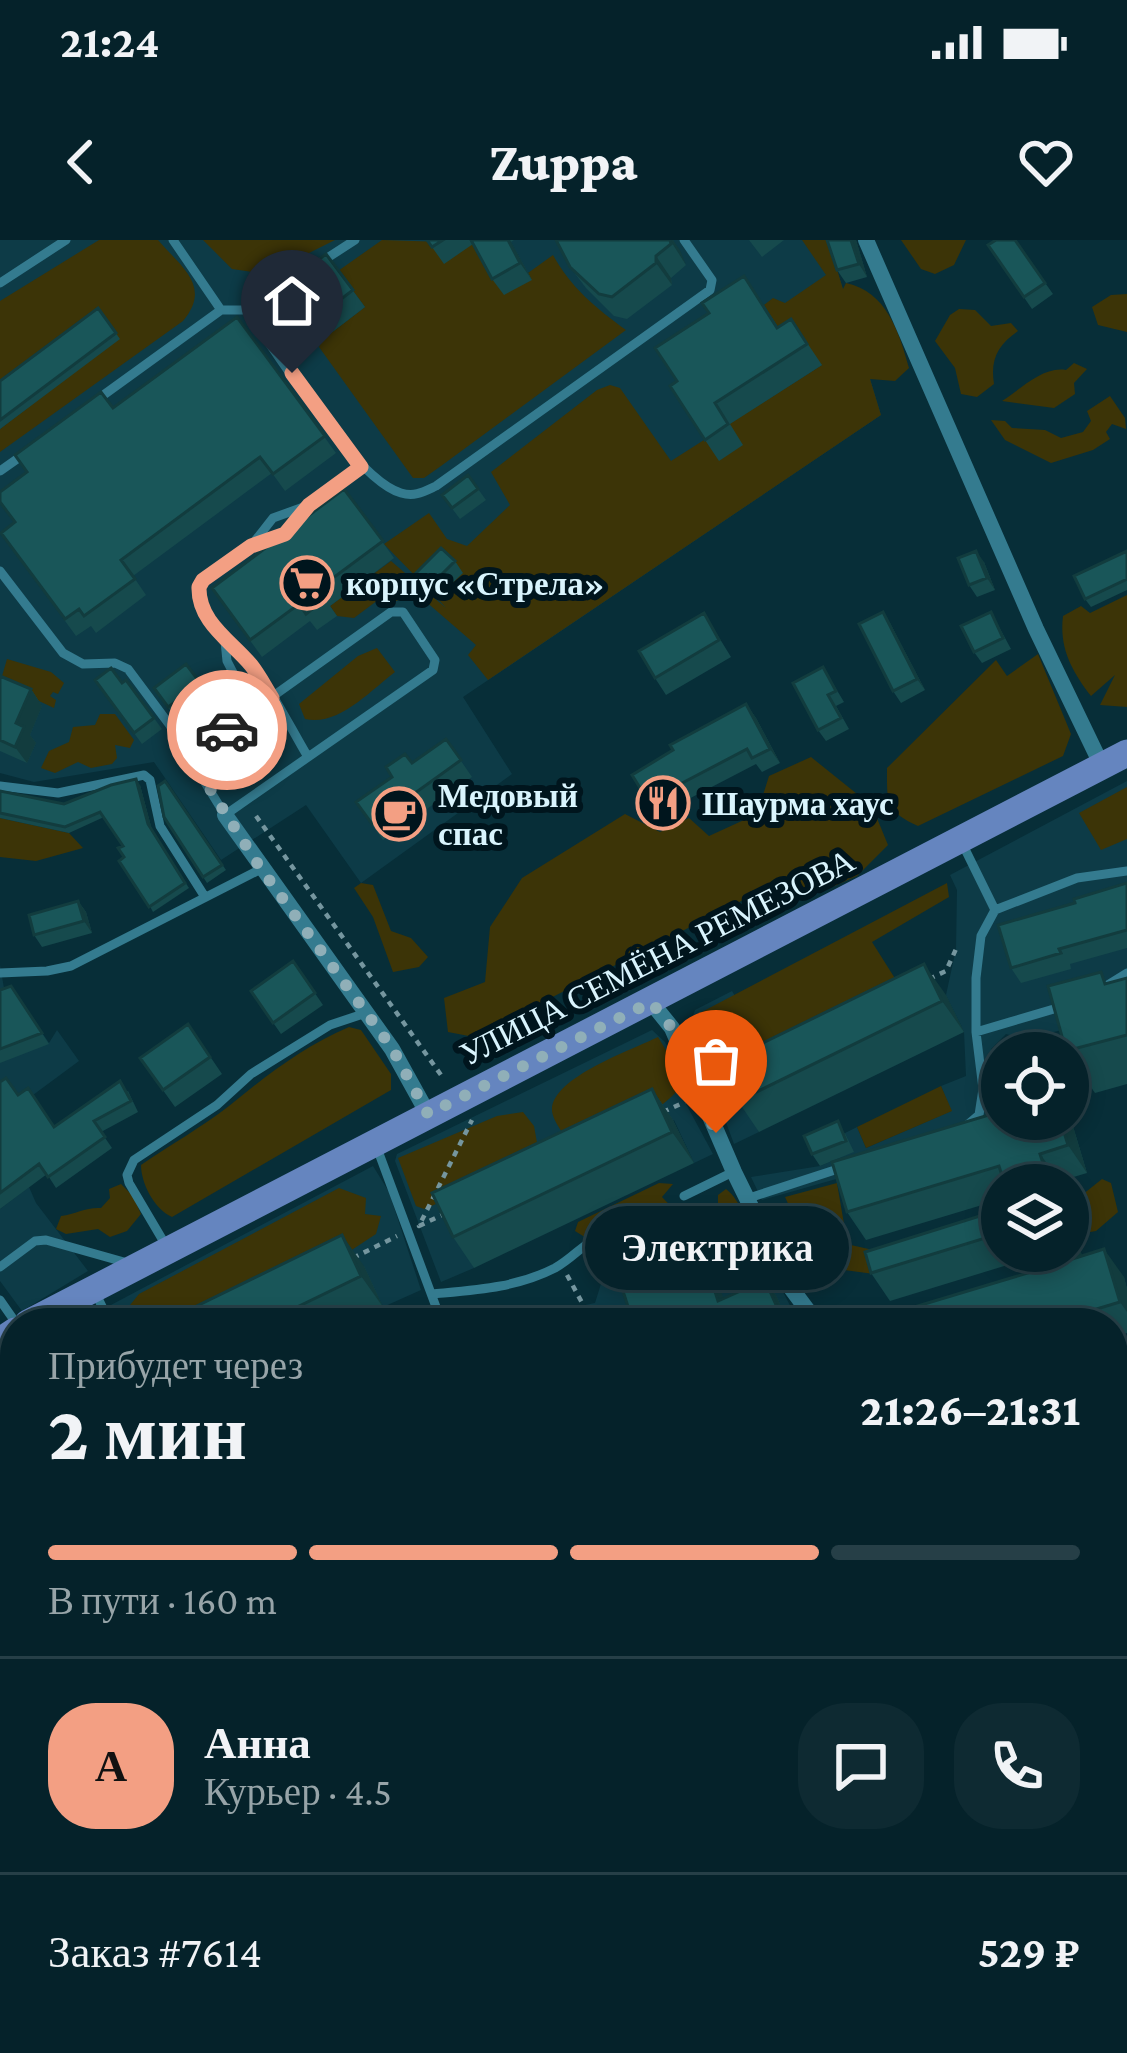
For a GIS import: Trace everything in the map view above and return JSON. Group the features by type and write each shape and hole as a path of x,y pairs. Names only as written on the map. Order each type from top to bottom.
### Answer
{"main road":[{"name":"УЛИЦА СЕМЁНА РЕМЕЗОВА","path":"55,1308 1114,759"}],"street":[{"path":"866,240 1036,629 1114,759"},
{"path":"226,814 404,1068 428,1114"},
{"path":"651,1002 672,1028 734,1172 805,1308"}],"lane":[{"path":"0,283 65,240"},
{"path":"173,240 221,310"},
{"path":"92,404 221,310 246,310 355,240"},
{"path":"246,310 361,467 405,494 419,494 710,290 712,280 684,240"},
{"path":"0,471 37,444"},
{"path":"308,757 251,665 225,641 200,605 199,587 251,546 285,534 309,505 361,467"},
{"path":"251,546 273,518 309,505"},
{"path":"0,571 63,653 83,664 115,663 128,669 226,814 433,670 435,660 403,612 391,612 189,756"},
{"path":"225,641 227,661 253,711"},
{"path":"0,786 58,793 144,775 150,780 160,826 206,897"},
{"path":"960,841 995,910"},
{"path":"0,973 71,966 261,869"},
{"path":"942,1136 964,1129 979,1115 983,1089 976,1032 981,936 995,910 1077,878 1127,871"},
{"path":"1100,991 1127,973"},
{"path":"976,1032 1086,1000"},
{"path":"168,1249 129,1183 127,1175 134,1160 218,1105 251,1074 318,1032 366,1013"},
{"path":"374,1141 437,1308"},
{"path":"747,1199 855,1164"},
{"path":"684,1196 734,1172"},
{"path":"432,1294 527,1281 562,1264 603,1234"},
{"path":"0,1268 35,1241 46,1240 137,1265"},
{"path":"93,1287 103,1308"}],"path":[{"path":"256,816 441,1075"},
{"path":"925,981 946,970 956,949"},
{"path":"644,1121 685,1102"},
{"path":"460,1207 418,1226 472,1120"},
{"path":"342,1264 402,1234"},
{"path":"562,1264 585,1308"}],"shaded area":[{"path":"0,240 828,240 881,415 463,697 512,774 361,883 306,805 221,860 154,762 34,782 0,773"},
{"path":"99,240 158,240 190,278 195,298 191,309 183,321 0,452 0,429 119,338 0,390 0,301"},
{"path":"203,240 335,240 267,274 232,269"},
{"path":"382,240 475,243 528,273 553,255 585,297 626,330 424,478 413,478 319,347 365,307 338,271"},
{"path":"802,240 828,240 843,289 846,283 872,295 895,328 909,368 895,381 870,379 881,415 488,680 468,655 476,645 409,587 397,601 382,597 354,618 337,616 330,606 391,561 446,608 437,598 462,573 449,559 423,584 384,544 429,513 447,539 467,546 510,505 491,472 597,390 610,385 620,388 671,461 822,365 792,349 764,305 773,298 785,303 826,275"},
{"path":"901,240 966,240 954,265 935,274 921,269"},
{"path":"1127,294 1127,332 1098,325 1092,307 1111,295"},
{"path":"959,309 975,310 991,326 1011,323 1018,331 997,353 994,384 977,397 961,394 955,368 935,341"},
{"path":"1074,363 1087,369 1074,383 1075,394 1054,408 1002,401 1041,375 1066,370"},
{"path":"1110,396 1125,418 1126,429 1112,424 1106,432 1110,439 1093,450 1051,463 1005,440 991,420 1005,421 1012,428 1045,430 1061,438 1083,432 1091,421 1087,411"},
{"path":"1127,595 1127,707 1100,705 1115,675 1091,696 1068,659 1063,616 1081,606 1090,613"},
{"path":"377,648 395,672 342,712 330,718 305,719 299,704 358,656"},
{"path":"1038,654 1071,734 1063,756 918,826 899,815 888,797 887,768 996,660 1007,676"},
{"path":"7,659 51,672 64,683 58,694 50,696 56,700 54,708 0,683"},
{"path":"100,714 115,714 134,740 130,748 115,745 117,758 112,764 91,768 78,762 55,773 41,768 49,751 69,742 73,727 95,725"},
{"path":"259,738 268,743 270,753 262,765 247,776 227,777 223,763 239,746"},
{"path":"811,757 872,806 888,845 857,876 830,888 751,896 474,1037 448,1032 444,998 485,982 490,927 522,878 625,814 660,832 689,818 709,836 757,814 769,776"},
{"path":"1127,781 1127,1014 1054,1032 981,1032 981,1140 1016,1140 851,1190 847,1176 762,1200 751,1177 820,1166 853,1152 845,1133 857,1127 866,1148 951,1111 941,1086 966,1076 964,1032 946,995 956,949 957,890 950,875"},
{"path":"1127,787 1127,839 1101,850 1079,813"},
{"path":"0,818 69,833 83,848 36,861 0,857"},
{"path":"361,883 373,885 391,931 411,938 428,957 419,967 393,972 373,917 354,888"},
{"path":"947,883 949,897 872,942 896,980 737,1066 719,1064 703,1043 696,1015"},
{"path":"0,965 5,994 18,997 49,1043 57,1030 79,1061 33,1095 35,1099 26,1106 0,1099"},
{"path":"732,991 780,1076 742,1095 759,1132 734,1144 690,1025 695,1010"},
{"path":"349,1027 361,1030 391,1074 391,1090 172,1217 154,1202 141,1165 286,1062"},
{"path":"652,1030 665,1042 684,1080 685,1102 713,1154 694,1163 674,1120 454,1225 474,1268 441,1282 395,1161 397,1154"},
{"path":"658,1037 684,1080 676,1092 632,1121 564,1136 552,1111 564,1087 594,1066"},
{"path":"941,1086 952,1111 866,1148 857,1127"},
{"path":"523,1112 534,1126 538,1148 525,1167 424,1209 416,1206 398,1158 497,1116"},
{"path":"373,1166 389,1192 421,1290 383,1307 363,1267 278,1308 105,1308"},
{"path":"1102,1179 1111,1183 1118,1212 1089,1232 1089,1189"},
{"path":"659,1183 673,1184 662,1197 694,1218 718,1216 718,1195 726,1189 761,1238 759,1261 747,1264 736,1256 715,1266 691,1263 682,1271 627,1288 608,1275 597,1260 596,1244 575,1231 578,1222"},
{"path":"837,1183 844,1224 832,1233 842,1243 873,1250 874,1274 807,1265 807,1245 785,1197"},
{"path":"121,1184 141,1214 127,1231 110,1237 98,1229 66,1234 56,1229 61,1216 101,1208 110,1198 109,1189"},
{"path":"29,1187 88,1271 20,1308 0,1281 0,1209"},
{"path":"339,1188 366,1198 365,1214 381,1216 376,1234 300,1284 243,1308 128,1308 139,1294"},
{"path":"762,1251 791,1308 571,1308 595,1303 604,1274 627,1288 691,1263 715,1266 736,1256 747,1264 759,1261"}],"building":[{"path":"471,240 508,240 520,263 492,279"},
{"path":"556,240 670,240 671,244 656,256 656,263 612,297 599,294 570,267"},
{"path":"827,240 851,240 859,264 837,270"},
{"path":"1015,240 1045,283 1024,297 988,245"},
{"path":"326,254 353,290 310,323 283,287"},
{"path":"744,276 777,328 791,319 807,344 715,403 728,424 705,440 670,386 677,381 655,348 709,313 702,303"},
{"path":"98,308 116,333 0,420 0,381"},
{"path":"237,317 325,436 273,474 260,457 121,560 135,579 84,616 79,609 65,619 1,533 15,522 0,502 0,492 27,472 15,455 101,392 113,408"},
{"path":"468,475 478,489 452,508 442,495"},
{"name":"корпус «Стрела»","path":"344,489 383,541 318,589 325,599 306,614 299,604 250,640 212,588"},
{"path":"441,548 455,561 429,587 416,573"},
{"path":"976,551 987,578 969,585 958,558"},
{"path":"1127,551 1127,579 1085,599 1074,576"},
{"path":"883,612 917,679 893,691 859,624"},
{"path":"991,612 1003,638 974,652 961,626"},
{"path":"704,613 719,640 655,678 639,651"},
{"path":"186,664 201,684 168,707 154,688"},
{"path":"823,667 836,691 828,695 841,718 818,730 793,683"},
{"path":"111,668 154,718 134,733 95,680"},
{"path":"0,676 31,689 16,723 24,727 15,747 0,740"},
{"path":"746,704 770,749 752,758 747,749 667,791 673,800 655,812 632,775 673,750 670,745"},
{"path":"446,739 461,760 372,824 356,802 392,777 386,767 405,754 412,763"},
{"path":"136,779 148,824 185,883 149,907 119,861 124,857 118,848 123,846 100,812 65,827 0,813 0,791 64,804"},
{"path":"165,781 222,865 203,877 164,817 158,786"},
{"path":"1127,883 1127,930 1011,968 998,925"},
{"path":"78,901 84,921 34,935 29,915"},
{"path":"293,961 315,993 273,1023 251,991"},
{"path":"924,964 942,1001 738,1101 720,1064"},
{"path":"1101,972 1105,984 1127,978 1127,1035 1089,1045 1089,1032 1061,1032 1048,986"},
{"path":"11,986 42,1033 0,1049 0,990"},
{"path":"188,1024 210,1057 163,1090 140,1058"},
{"path":"6,1078 18,1095 28,1088 54,1127 120,1081 131,1101 94,1121 105,1137 48,1177 39,1164 0,1193 0,1082"},
{"path":"652,1089 672,1132 453,1237 432,1193"},
{"path":"981,1117 981,1140 1066,1140 1068,1145 1040,1154 1043,1164 981,1164 981,1171 847,1212 832,1162"},
{"path":"838,1121 846,1141 812,1154 804,1136"},
{"path":"981,1216 981,1239 871,1273 865,1252"},
{"path":"342,1235 361,1276 295,1308 193,1308"},
{"path":"1104,1249 1120,1302 1100,1308 911,1308 1031,1272 1089,1272 1089,1254"},
{"path":"693,1263 695,1269 707,1266 718,1301 765,1280 777,1308 628,1308 621,1285"}],"way so far":[{"path":"227,730 189,756 261,869 392,1048 428,1114 651,1002 672,1028 716,1133"}],"place":[{"name":"корпус «Стрела»","path":"307,583"},
{"name":"Шаурма хаус","path":"663,803"},
{"name":"Медовый спас","path":"399,814"},
{"name":"Электрика","path":"716,1133"}],"route":[{"path":"227,730 272,698 251,665 206,615 199,587 251,546 285,534 309,505 361,467 292,373"}]}
